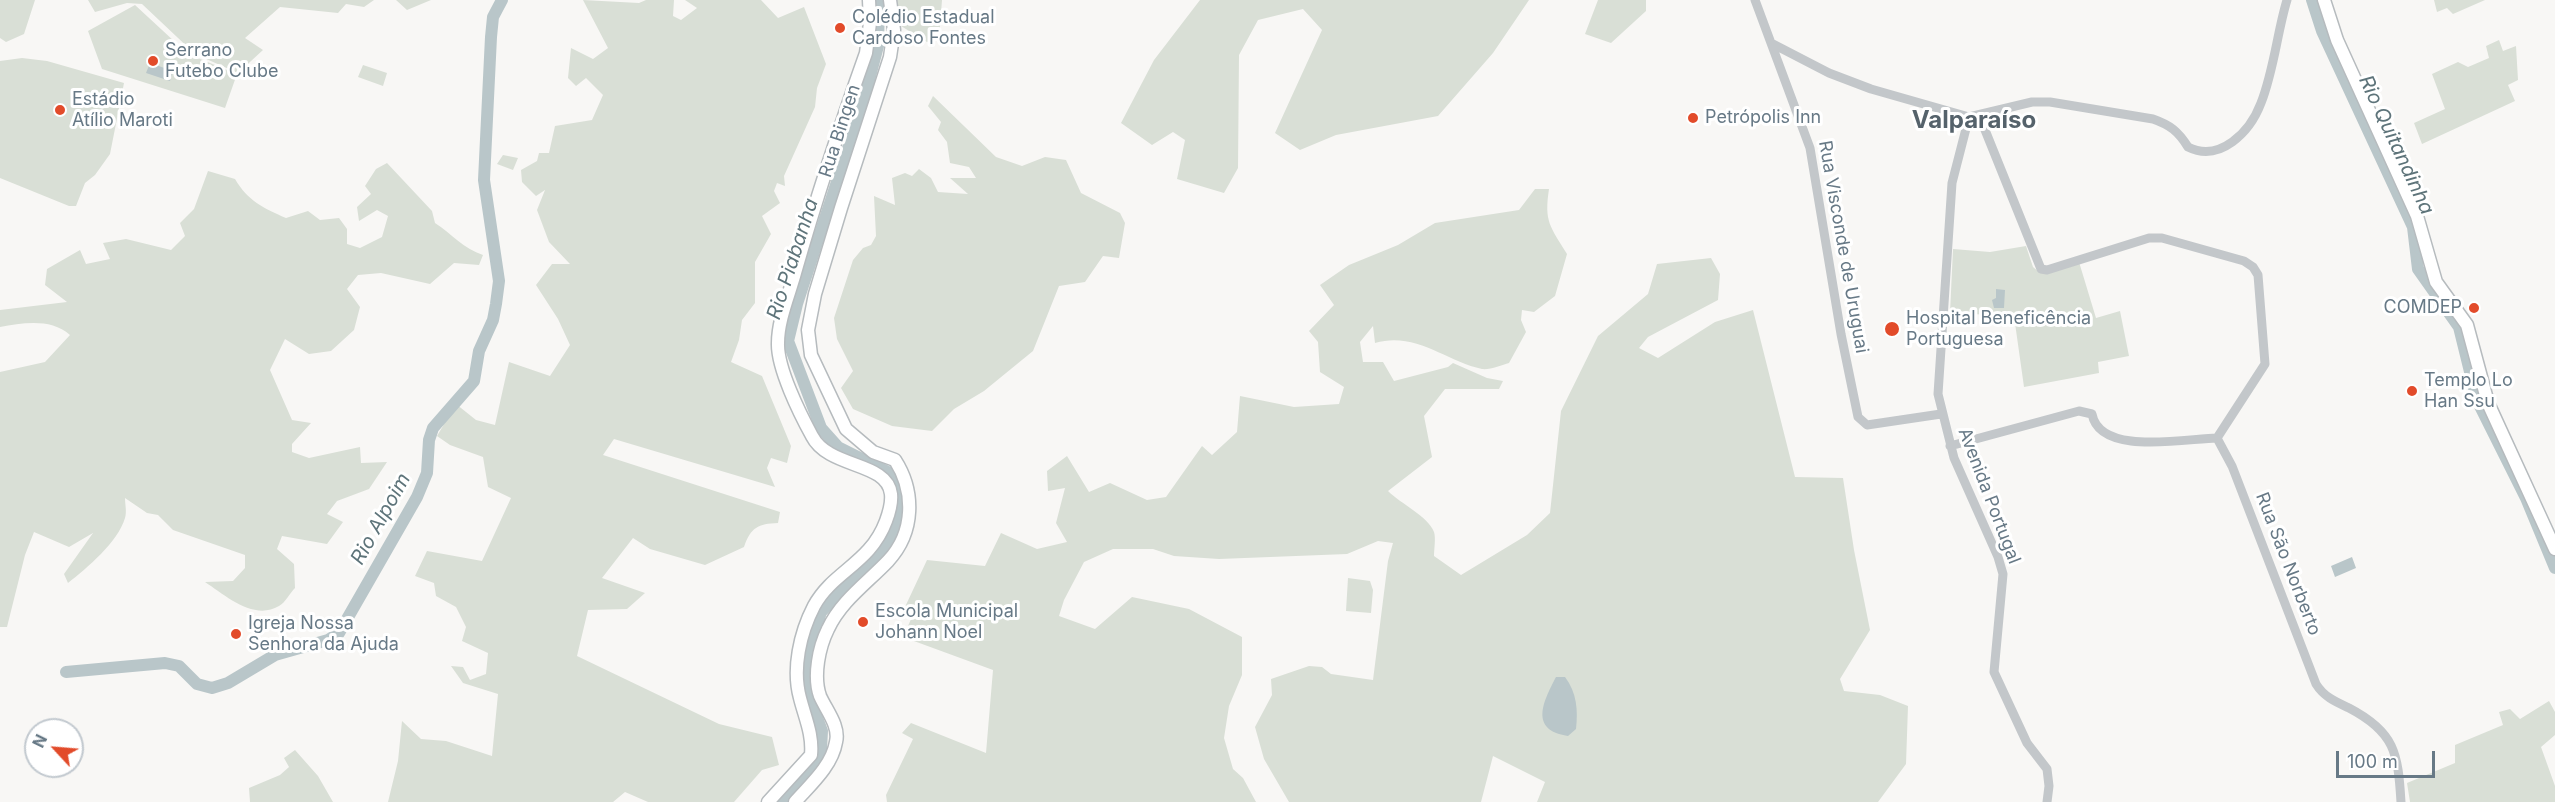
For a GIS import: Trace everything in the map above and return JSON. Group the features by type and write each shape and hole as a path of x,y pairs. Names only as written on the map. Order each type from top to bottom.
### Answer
{"main road":[{"name":"Rua Bingen","path":"768,802 811,755 811,732 800,699 796,672 810,616 828,588 878,540 891,502 890,488 879,474 837,460 819,447 780,362 778,344 802,248 866,53 870,23 869,0"},
{"name":"Rua Bingen","path":"795,802 823,769 836,743 834,725 817,683 817,669 827,631 841,608 894,554 909,518 910,493 903,474 895,460 873,452 846,429 811,355 807,330 815,294 890,57 894,30 890,0"},
{"path":"2324,0 2337,40 2417,216 2436,282 2467,325 2488,403 2555,549"},
{"path":"868,470 873,452"}],"street":[{"name":"Rua Visconde de Uruguai","path":"1755,0 1810,148 1846,363 1858,417 1867,425 1941,414"},
{"path":"1771,43 1850,81 1903,100 1969,117 2032,102 2050,102 2153,119 2168,124 2179,132 2188,147 2206,152 2227,146 2252,122 2261,103 2287,0"},
{"path":"1950,446 2079,411 2092,414 2097,427 2139,443 2217,438 2265,364 2260,288 2256,271 2244,261 2162,238 2142,238 2047,270 2037,266 1979,115"},
{"name":"Avenida Portugal","path":"1969,117 1952,183 1938,394 1950,446 2003,574 1994,672 2027,743 2047,769 2049,786 2047,802"},
{"name":"Rua São Norberto","path":"2217,438 2232,465 2320,690 2374,722 2383,733 2396,757 2401,802"}],"shaded area":[{"path":"0,0 35,0 24,34 6,42 0,38"},
{"path":"88,0 374,0 364,7 346,4 338,13 280,7 245,38 263,50 238,73 195,54 142,4 127,3 95,12"},
{"path":"396,0 431,0 407,10"},
{"path":"583,0 639,3 646,0 674,0 673,16 681,20 697,8 685,0 761,0 778,18 804,7 826,64 817,88 815,107 784,176 785,186 777,183 774,191 780,203 762,216 771,234 755,262 755,303 742,320 739,340 731,362 762,376 791,446 787,463 771,458 767,468 775,487 614,439 603,455 780,512 778,523 765,524 756,528 749,535 744,547 705,565 650,549 633,538 602,578 645,593 627,609 588,610 577,656 719,724 772,737 779,765 762,770 734,802 648,802 625,792 613,802 388,802 398,761 402,721 421,739 446,741 492,756 498,694 463,683 451,666 463,667 470,680 486,674 488,653 462,641 466,627 456,607 436,596 434,583 415,576 427,551 482,561 511,498 488,487 483,457 450,445 437,436 456,404 476,420 495,425 509,362 550,376 570,345 558,319 536,285 552,264 570,264 549,242 537,210 545,190 536,196 522,182 521,170 537,161 539,153 549,153 555,126 592,120 603,95 586,78 576,86 568,78 571,48 593,59 608,48"},
{"path":"894,0 942,0 939,39 927,42 901,26"},
{"path":"1200,0 1529,0 1493,53 1438,116 1336,135 1300,150 1275,133 1322,30 1303,9 1258,20 1239,55 1238,168 1224,193 1177,179 1185,140 1173,132 1152,145 1121,123 1154,60"},
{"path":"1598,0 1646,0 1646,11 1611,43 1585,34"},
{"path":"2434,0 2485,0 2453,14 2447,8 2437,12"},
{"name":"Serrano Futebo Clube","path":"135,5 188,54 237,74 225,108 102,69 88,31"},
{"path":"2499,40 2503,51 2516,46 2518,80 2508,85 2515,101 2422,144 2414,123 2445,109 2432,74 2458,62 2468,67 2489,58 2486,46"},
{"name":"Estádio Atílio Maroti","path":"22,58 47,61 124,83 110,154 95,175 85,183 76,206 69,206 0,178 0,61"},
{"path":"150,63 173,71 170,81 146,73"},
{"path":"363,65 387,73 383,86 358,77"},
{"path":"933,96 996,157 1022,166 1045,157 1066,160 1081,193 1120,213 1125,223 1119,258 1103,256 1085,282 1059,286 1033,351 984,391 954,409 932,431 892,426 853,409 841,388 853,371 837,339 834,318 853,260 863,248 871,245 876,236 874,196 895,205 892,178 905,173 912,176 919,169 931,178 938,192 968,194 950,178 976,178 969,167 950,163 947,142 938,130 941,122 928,106"},
{"path":"503,155 518,158 513,170 497,164"},
{"path":"387,163 432,211 435,223 464,245 483,255 479,265 454,263 430,284 381,273 358,275 347,289 360,307 354,330 331,351 309,354 285,339 270,370 292,420 311,423 292,444 292,452 309,458 360,447 361,463 387,462 369,489 337,501 327,514 343,522 327,544 282,536 277,549 294,564 295,588 285,600 270,610 260,611 231,600 205,582 233,581 245,568 245,555 173,530 158,515 147,513 125,498 126,516 116,536 93,562 68,583 64,574 93,533 69,547 34,532 25,555 7,627 0,627 0,372 45,362 70,335 46,324 27,323 0,327 0,310 67,302 45,285 47,269 80,250 86,264 110,259 103,243 126,239 171,250 185,236 180,223 194,209 208,171 235,179 245,193 257,203 286,218 308,211 320,220 339,218 347,229 347,244 360,248 382,237 388,216 377,210 359,221 357,207 371,194 365,186 376,169"},
{"path":"1535,189 1549,189 1548,217 1556,237 1567,254 1555,296 1534,312 1522,310 1521,320 1526,332 1509,363 1482,369 1417,344 1390,340 1375,343 1373,326 1360,342 1363,362 1383,362 1394,381 1448,367 1453,363 1487,378 1503,381 1499,389 1445,389 1424,416 1432,457 1388,491 1431,526 1435,535 1434,556 1461,575 1527,535 1550,513 1561,411 1598,336 1648,294 1657,264 1711,258 1720,274 1718,300 1648,337 1639,348 1658,358 1715,322 1753,310 1795,477 1843,478 1870,630 1840,679 1844,691 1880,695 1908,706 1906,764 1878,802 1537,802 1545,782 1493,756 1481,802 1289,802 1264,759 1255,727 1272,695 1271,679 1309,666 1322,667 1331,674 1373,680 1388,561 1393,543 1378,541 1347,554 1219,559 1174,556 1153,549 1113,549 1084,562 1064,600 1059,616 1095,629 1132,597 1189,609 1242,637 1242,675 1229,706 1224,738 1233,769 1243,778 1256,802 887,802 886,795 913,739 902,733 911,723 986,753 993,670 903,637 912,617 905,607 927,560 985,566 1001,533 1037,549 1067,542 1056,523 1065,488 1048,491 1047,471 1067,456 1089,492 1110,483 1147,500 1166,497 1202,446 1212,455 1237,432 1240,396 1294,407 1339,404 1344,387 1320,372 1318,342 1309,331 1334,305 1320,285 1349,265 1398,245 1435,223 1519,210"},
{"path":"2026,246 2033,267 2039,272 2079,262 2096,318 2120,311 2129,356 2098,362 2099,373 2024,387 2014,316 1950,313 1953,249 1990,252"},
{"path":"1996,289 2005,290 2004,308 1994,308 1992,300 1996,298"},
{"path":"2352,557 2356,568 2335,577 2331,566"},
{"path":"1348,578 1370,581 1373,590 1371,613 1346,611"},
{"path":"1556,677 1565,677 1576,702 1576,729 1568,736 1548,728 1542,714"},
{"path":"2549,701 2555,712 2555,735 2541,747 2555,786 2555,802 2410,802 2407,783 2455,763 2455,745 2503,725 2499,712 2510,709 2520,719"},
{"path":"295,750 318,776 333,802 250,802 249,788 280,775 289,767 284,758"}],"waterway":[{"name":"Rio Alpoim","path":"66,672 165,663 179,666 197,684 212,688 228,683 275,655 328,640 339,633 417,497 427,473 429,440 433,428 474,381 479,351 493,320 499,281 484,180 491,37 493,17 502,0"},
{"name":"Rio Piabanha","path":"782,802 815,765 821,749 822,731 806,688 808,654 821,612 890,540 898,515 899,489 888,472 838,447 821,428 788,341 797,304 864,99 878,46 879,0"},
{"name":"Rio Quitandinha","path":"2312,0 2322,31 2413,227 2418,269 2459,327 2477,400 2526,498 2555,568"}],"place":[{"name":"Colédio Estadual Cardoso Fontes","path":"840,28"},
{"name":"Serrano Futebo Clube","path":"153,61"},
{"name":"Estádio Atílio Maroti","path":"60,110"},
{"name":"Petrópolis Inn","path":"1693,118"},
{"name":"COMDEP","path":"2474,308"},
{"name":"Hospital Beneficência Portuguesa","path":"1892,329"},
{"name":"Templo Lo Han Ssu","path":"2412,391"},
{"name":"Escola Municipal Johann Noel","path":"863,622"},
{"name":"Igreja Nossa Senhora da Ajuda","path":"236,634"}],"district":[{"name":"Valparaíso","path":"1974,121"}]}
